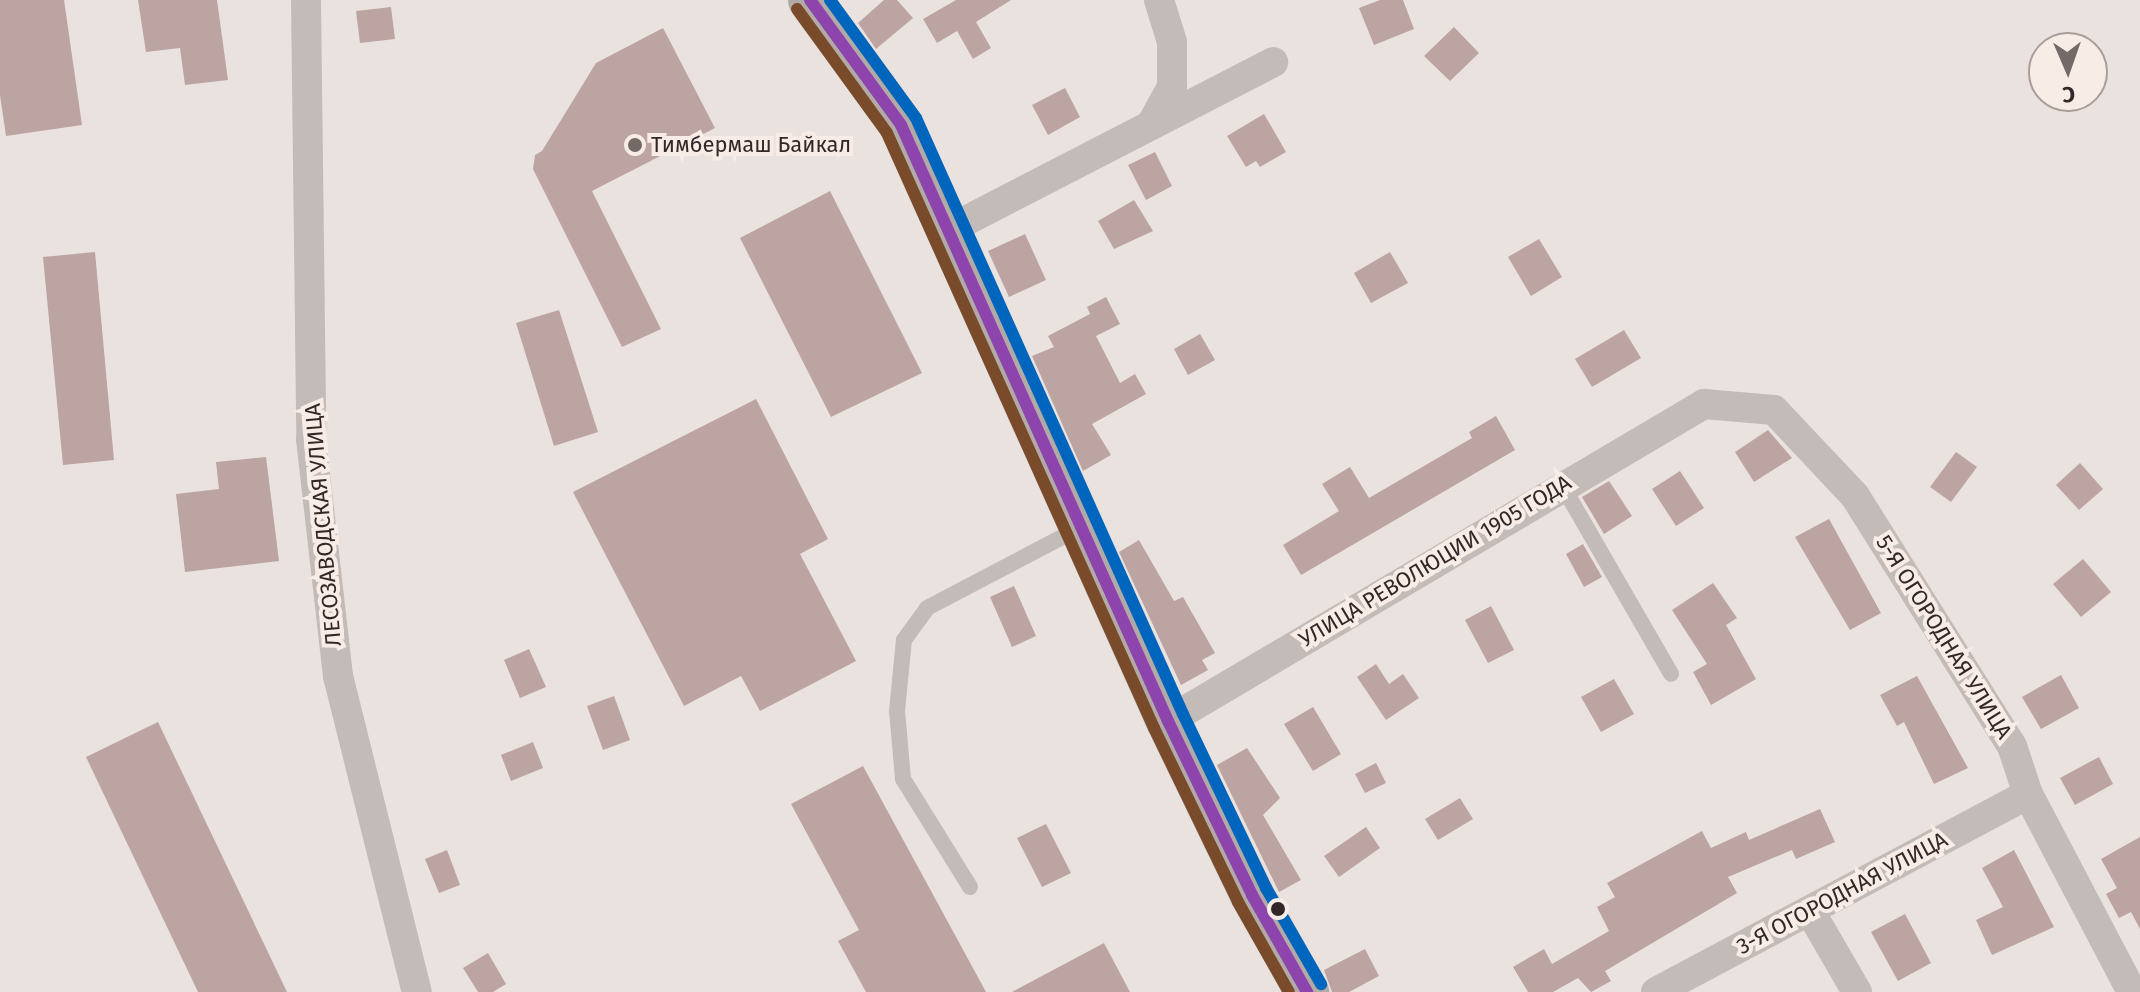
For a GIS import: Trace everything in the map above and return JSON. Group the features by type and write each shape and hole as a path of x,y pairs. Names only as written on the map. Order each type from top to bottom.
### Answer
{"main road":[{"path":"810,0 901,125 1168,721 1252,895 1307,992"}],"street":[{"name":"ЛЕСОЗАВОДСКАЯ УЛИЦА","path":"306,0 311,439 338,676 417,992"},
{"path":"1151,125 1172,87 1172,42 1159,0"},
{"path":"948,230 1273,62"},
{"name":"УЛИЦА РЕВОЛЮЦИИ 1905 ГОДА","path":"1168,721 1562,485 1704,404"},
{"name":"5-Я ОГОРОДНАЯ УЛИЦА","path":"1704,404 1774,410 1855,496 2012,746 2028,794 2132,992"},
{"name":"3-Я ОГОРОДНАЯ УЛИЦА","path":"1656,992 2028,794"},
{"path":"1810,911 1857,992"}],"lane":[{"path":"1562,485 1671,674"},
{"path":"970,887 903,779 897,711 904,640 927,608 1082,527"}],"building":[{"path":"0,0 64,0 82,125 6,136 0,95"},
{"path":"138,0 217,0 228,80 185,85 180,48 146,52"},
{"path":"884,0 897,0 913,18 876,49 858,23"},
{"path":"956,0 1011,0 976,22 991,48 973,59 957,31 937,43 923,19"},
{"path":"1380,0 1403,0 1414,29 1374,45 1359,8"},
{"path":"391,7 395,39 360,43 356,11"},
{"path":"1454,27 1479,53 1450,81 1424,56"},
{"path":"663,28 715,128 592,191 661,329 622,347 533,169 535,155 542,151 596,63"},
{"path":"1065,88 1080,117 1048,135 1032,105"},
{"path":"1264,114 1286,152 1260,167 1256,161 1246,167 1227,136"},
{"path":"1155,152 1172,186 1146,200 1128,165"},
{"path":"830,191 922,373 831,417 740,238"},
{"path":"1134,200 1153,231 1114,249 1098,221"},
{"path":"1025,234 1046,280 1009,297 988,251"},
{"path":"1539,239 1562,277 1531,296 1508,257"},
{"path":"95,252 114,460 63,465 43,257"},
{"path":"1390,252 1408,283 1371,303 1354,273"},
{"path":"1106,297 1120,324 1096,336 1120,383 1135,374 1146,394 1092,424 1111,455 1083,471 1032,356 1054,347 1048,336 1090,314 1087,307"},
{"path":"559,310 598,432 554,446 516,323"},
{"path":"1624,330 1641,358 1592,387 1575,359"},
{"path":"1200,334 1215,360 1188,375 1174,349"},
{"path":"756,399 828,539 800,554 856,661 760,711 741,676 684,706 573,492"},
{"path":"1496,416 1515,450 1301,575 1283,545 1339,511 1322,484 1350,467 1369,498 1472,438 1469,432"},
{"path":"1768,430 1792,458 1754,482 1735,452"},
{"path":"1956,452 1977,467 1951,502 1930,487"},
{"path":"266,457 279,561 185,572 176,494 219,489 216,462"},
{"path":"2080,463 2103,489 2079,510 2056,485"},
{"path":"1680,471 1704,508 1676,526 1652,489"},
{"path":"1609,481 1632,516 1604,534 1582,497"},
{"path":"1829,519 1881,613 1850,630 1795,537"},
{"path":"1139,540 1174,601 1183,597 1215,653 1202,660 1208,670 1181,685 1119,552"},
{"path":"1583,544 1602,577 1584,587 1566,554"},
{"path":"2083,559 2111,592 2081,617 2053,584"},
{"path":"1713,583 1737,618 1726,625 1756,679 1711,705 1693,672 1707,664 1672,610"},
{"path":"1014,586 1036,636 1012,647 990,597"},
{"path":"1491,606 1514,650 1488,663 1465,620"},
{"path":"529,649 546,687 520,698 504,660"},
{"path":"1376,664 1389,684 1403,674 1419,698 1386,720 1357,677"},
{"path":"2061,675 2079,708 2041,729 2022,697"},
{"path":"1917,676 1968,768 1934,784 1904,722 1897,726 1880,695"},
{"path":"1614,679 1634,714 1601,732 1581,697"},
{"path":"614,696 630,740 603,750 587,706"},
{"path":"1313,707 1341,754 1313,771 1284,724"},
{"path":"158,722 287,992 198,992 86,757"},
{"path":"533,742 543,768 511,781 501,755"},
{"path":"1247,748 1280,798 1263,815 1301,880 1279,892 1217,765"},
{"path":"2099,757 2113,784 2075,805 2060,778"},
{"path":"1376,763 1386,783 1365,793 1355,774"},
{"path":"863,766 986,992 866,992 838,941 859,930 791,804"},
{"path":"1460,798 1473,819 1438,840 1425,819"},
{"path":"1820,809 1835,842 1796,859 1792,850 1728,877 1737,893 1605,971 1611,981 1591,992 1578,978 1553,992 1528,992 1513,967 1544,949 1552,964 1609,931 1597,907 1615,897 1607,883 1702,831 1711,848 1746,832 1749,840"},
{"path":"1046,824 1071,873 1042,887 1017,838"},
{"path":"1366,827 1380,848 1339,877 1324,856"},
{"path":"2140,837 2140,929 2131,912 2119,918 2106,894 2117,888 2101,859"},
{"path":"447,850 460,885 439,893 425,859"},
{"path":"2014,850 2054,927 1992,955 1976,920 2003,907 1982,868"},
{"path":"1905,914 1931,963 1898,981 1871,932"},
{"path":"1104,943 1130,992 1012,992"},
{"path":"1365,949 1379,976 1349,992 1332,992 1324,970"},
{"path":"488,953 506,984 493,992 478,992 463,968"}],"transit line":[{"path":"810,0 901,125 1168,721 1252,895 1307,992"},
{"path":"830,0 916,118 1183,714 1266,888 1321,984"},
{"path":"797,9 887,133 1154,728 1238,902 1289,992"}],"place":[{"name":"Тимбермаш Байкал","path":"635,145"}]}
